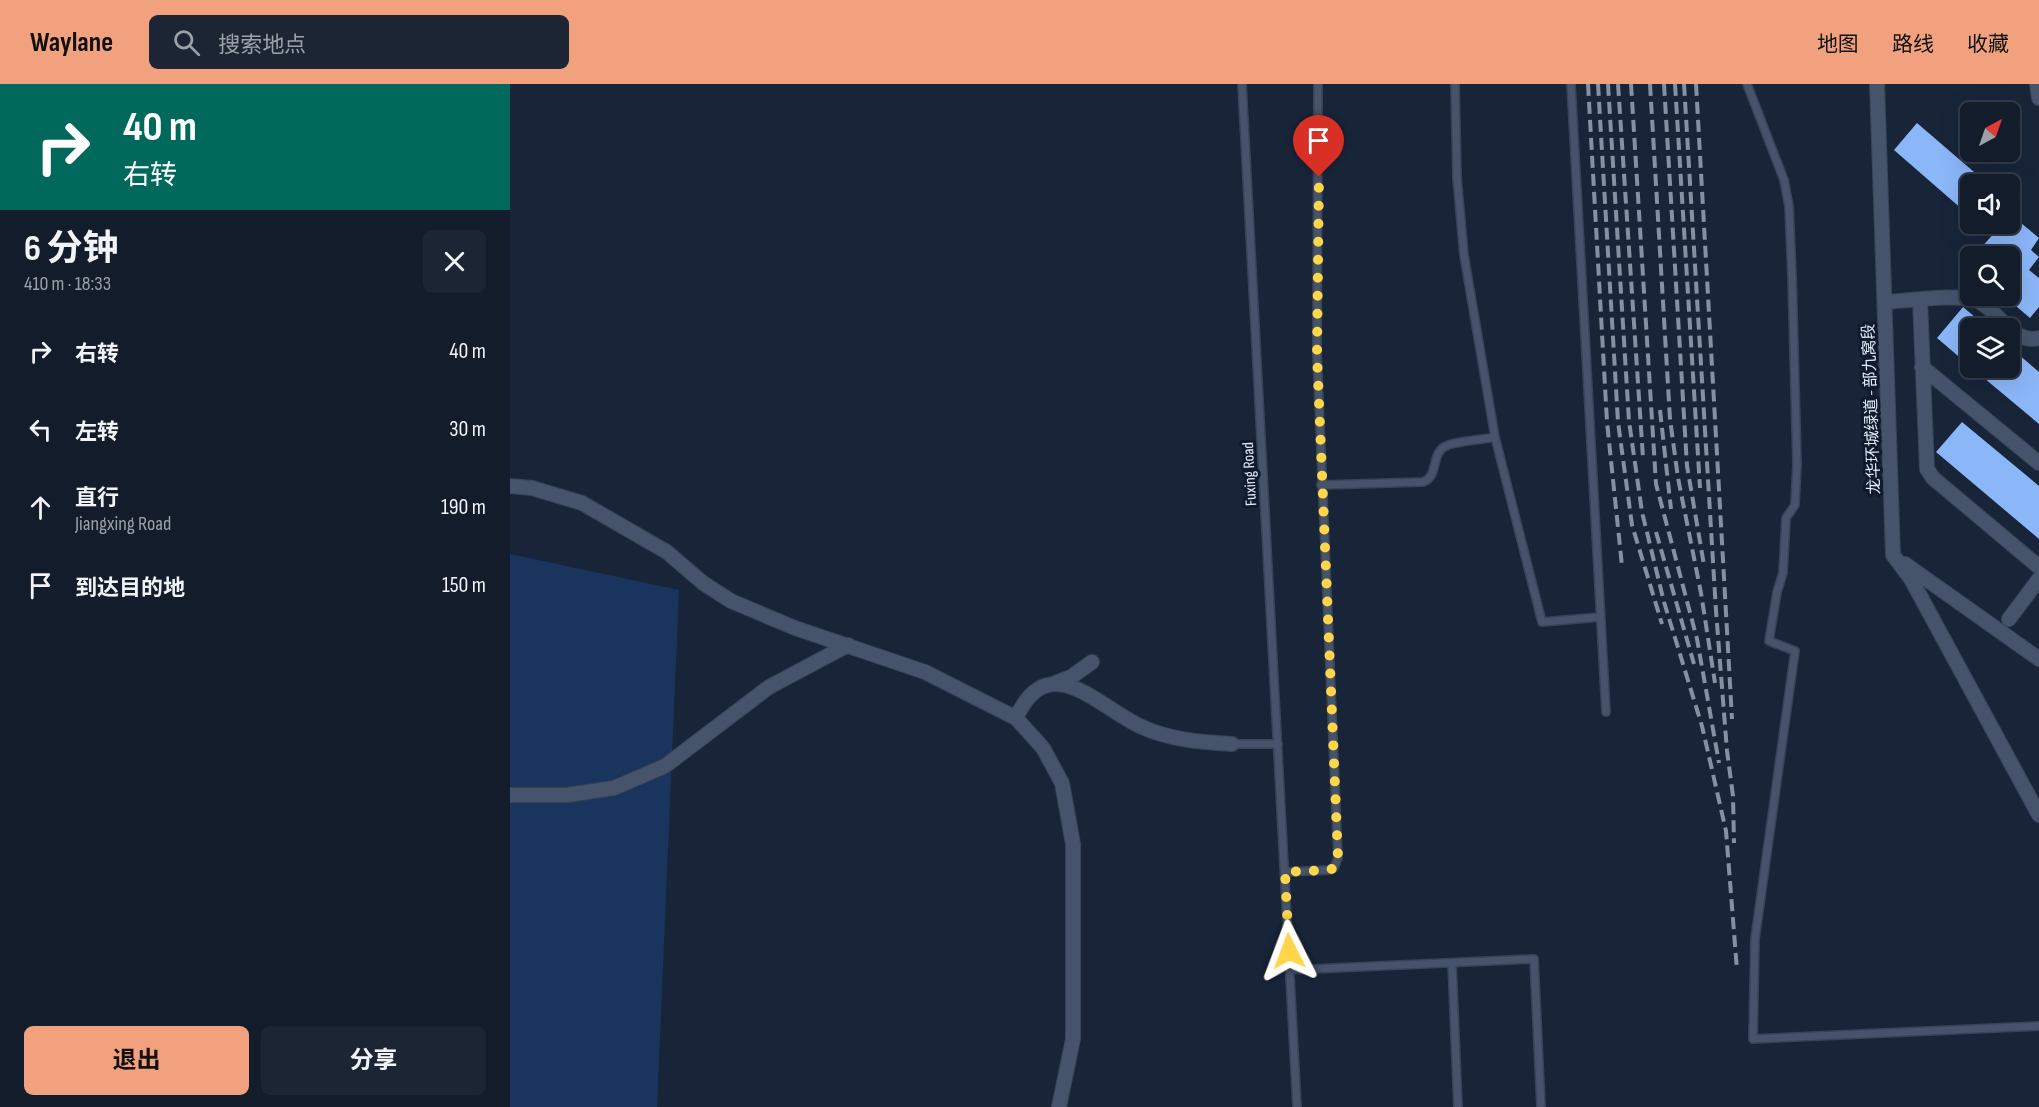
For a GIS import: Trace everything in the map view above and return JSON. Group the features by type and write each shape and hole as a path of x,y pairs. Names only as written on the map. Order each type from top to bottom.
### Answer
{"street":[{"name":"龙华环城绿道 - 部九窝段","path":"1877,84 1893,555"},
{"path":"2037,84 2039,98"},
{"path":"1886,302 1974,299 1988,307 2015,333 2024,338 2039,338"},
{"path":"1920,300 1927,469 1933,478 2039,567"},
{"path":"1922,367 2039,463"},
{"path":"510,486 532,488 582,503 667,552 703,583 731,600 795,628 925,672 1016,718 1044,748 1062,783 1073,844 1073,1039 1059,1107"},
{"path":"1893,555 2039,659"},
{"path":"1893,555 1911,579 2039,815"},
{"path":"2008,619 2039,579"},
{"path":"510,795 567,795 614,788 665,766 769,687 848,645"},
{"path":"1016,718 1022,704 1036,692 1071,677 1092,662"},
{"path":"1055,682 1076,687 1140,726 1167,736 1232,744"}],"lane":[{"name":"Fuxing Road","path":"1242,84 1285,863 1296,1107"},
{"path":"1285,872 1329,870 1334,868 1338,858 1317,354 1318,84"},
{"path":"1455,84 1457,178 1464,255 1496,437 1542,622 1600,618"},
{"path":"1571,84 1606,712"},
{"path":"1748,84 1775,152 1789,206 1797,463 1795,505 1786,518 1783,573 1777,592 1769,641 1795,651 1755,939 1753,1039 1891,1035 2039,1026"},
{"path":"1322,485 1423,482 1430,477 1439,454 1446,446 1496,437"},
{"path":"1232,744 1278,744"},
{"path":"1290,970 1534,958 1541,1107"},
{"path":"1452,963 1458,1107"}],"shaded area":[{"path":"510,554 679,590 657,1107 510,1107"}],"building":[{"path":"1917,123 1976,174 1960,174 1960,207 1894,150"},
{"path":"2020,222 2039,238 2031,250 2039,257 2029,270 2039,278 2039,307 2030,318 2016,306 2020,306 2020,246 1983,246 1993,234 2020,234"},
{"path":"1963,307 1976,318 1960,318 1960,358 1937,338"},
{"path":"2020,356 2039,372 2039,424 1984,378 2020,378"},
{"path":"1962,422 2039,486 2039,539 1936,452"}],"railway":[{"path":"1588,84 1607,422 1622,566"},
{"path":"1598,84 1618,422 1632,525 1662,624"},
{"path":"1608,84 1629,421 1642,512 1664,602 1702,726 1726,831 1737,970"},
{"path":"1618,84 1643,458"},
{"path":"1631,84 1656,484 1697,639 1719,763"},
{"path":"1650,84 1670,419 1678,478 1701,593 1715,683"},
{"path":"1664,84 1687,466 1704,565"},
{"path":"1675,84 1700,488"},
{"path":"1684,84 1716,611 1727,751 1733,796 1734,843"},
{"path":"1696,84 1732,719"},
{"path":"1660,410 1671,509"},
{"path":"1656,532 1694,664"}],"route":[{"path":"1289,951 1285,872 1329,870 1337,865 1338,858 1317,354 1319,177"}]}
